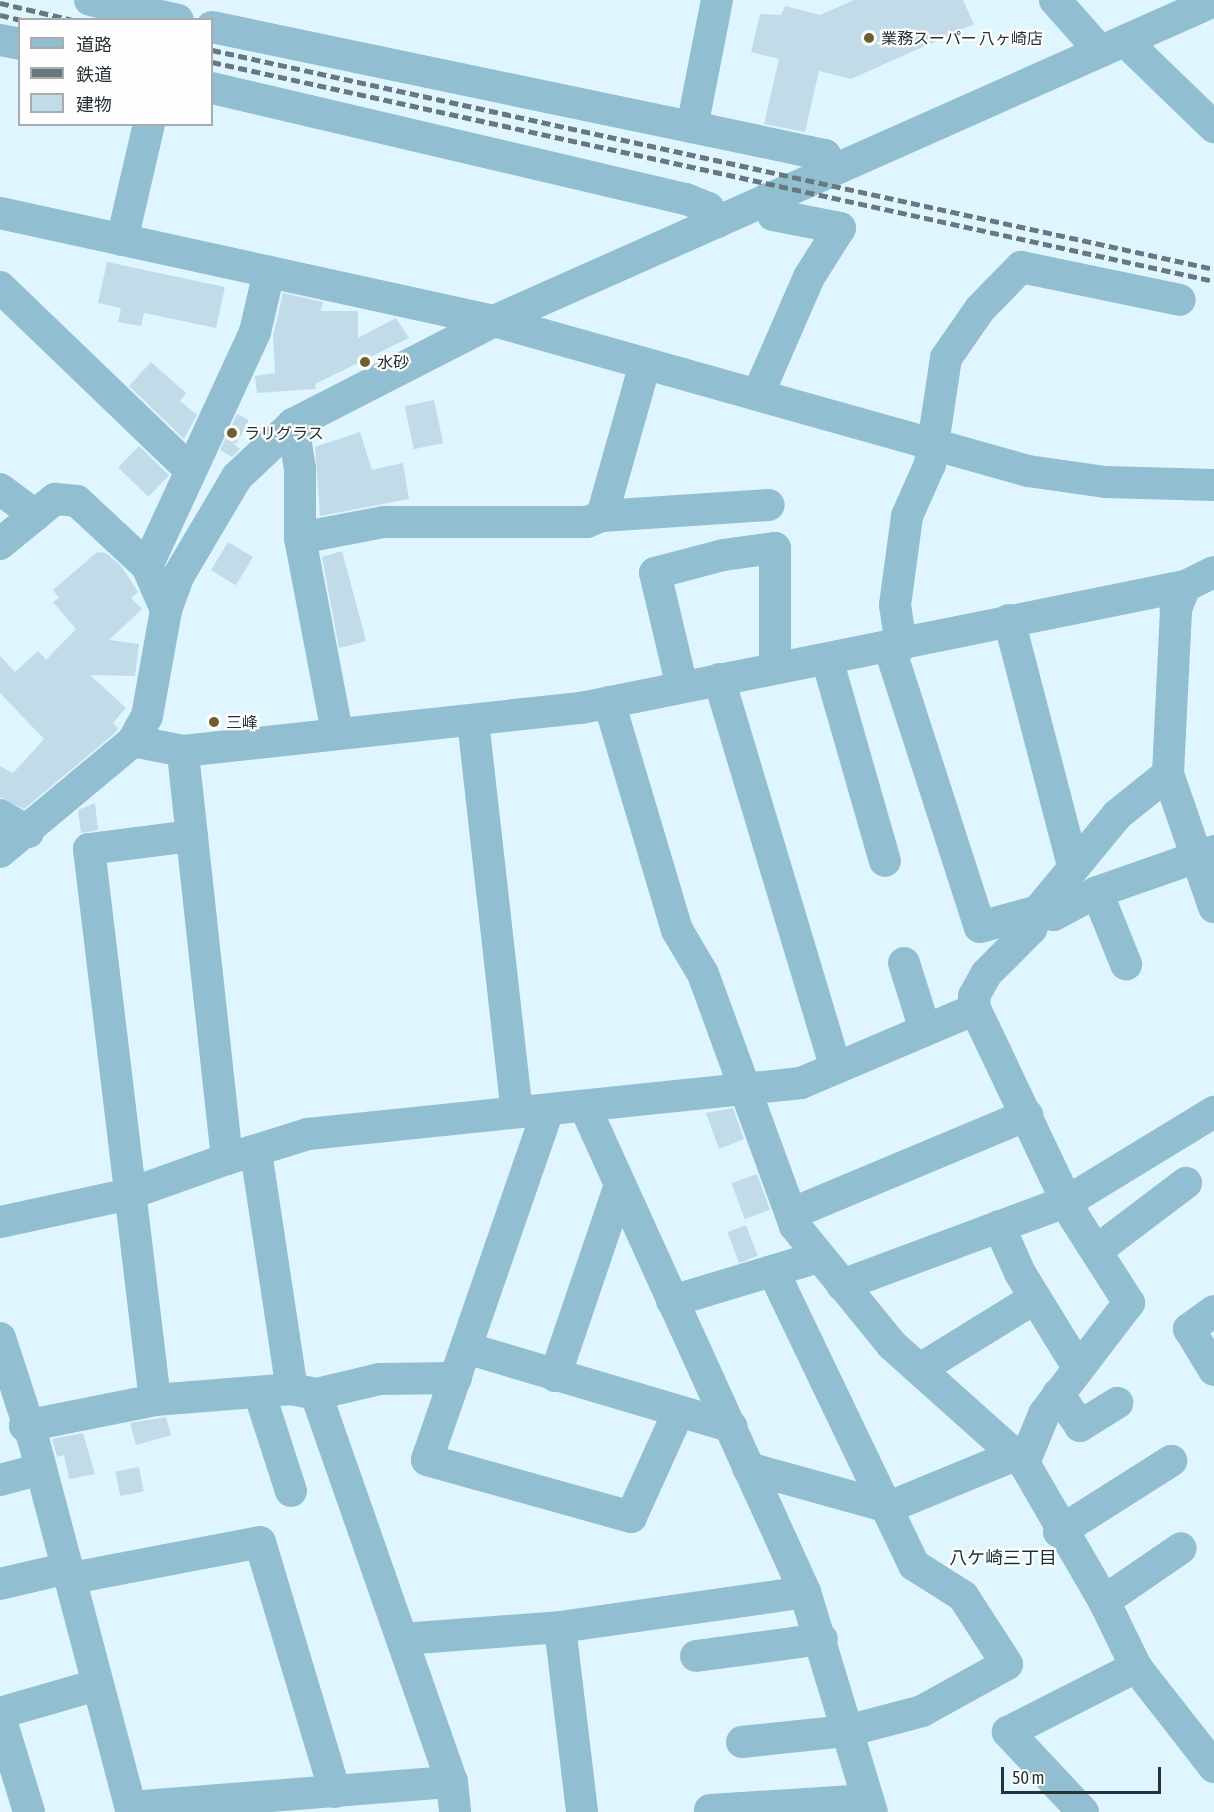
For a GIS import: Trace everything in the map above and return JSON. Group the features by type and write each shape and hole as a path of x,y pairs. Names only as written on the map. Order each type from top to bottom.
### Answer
{"street":[{"path":"90,0 174,12"},
{"path":"692,127 717,0"},
{"path":"1055,0 1214,127"},
{"path":"0,852 28,832 133,741 157,678 166,610 221,500 260,449 293,424 494,321 1214,1"},
{"path":"213,27 825,155 842,166"},
{"path":"0,40 18,44"},
{"path":"213,88 686,199 708,208 717,222"},
{"path":"122,240 148,126"},
{"path":"759,203 773,215 840,228 809,278 759,392"},
{"path":"0,214 494,321 645,364 759,392 1028,471 1105,482 1214,485"},
{"path":"1180,300 1021,267 980,309 946,358 930,464 907,516 895,605 896,647 980,927 1038,911 1054,915 1097,892 1204,854"},
{"path":"147,567 255,332 269,272"},
{"path":"0,286 190,470"},
{"path":"602,516 645,364"},
{"path":"293,424 300,469 300,538 337,732"},
{"path":"0,489 35,515"},
{"path":"0,544 54,499 77,501 147,567 166,610"},
{"path":"300,538 384,522 587,522 602,516 769,505"},
{"path":"682,687 655,573 723,555 775,548 775,667"},
{"path":"133,741 183,751 337,732 472,721 609,702 775,667 896,647 1009,620 1185,586 1214,572"},
{"path":"1185,586 1170,635 1173,752 1168,774 1204,854 1214,907"},
{"path":"1009,620 1073,865"},
{"path":"827,659 885,861"},
{"path":"719,679 836,1068"},
{"path":"609,702 677,930 703,974 793,1213 819,1257 842,1285 920,1369 1020,1459 1059,1532 1104,1601 1136,1667 1214,1767"},
{"path":"472,721 517,1113"},
{"path":"0,1338 5,1376 41,1469 131,1810 258,1805 335,1792 454,1797 402,1639 304,1391 242,1155 192,836 183,751"},
{"path":"748,1468 889,1507 1020,1459 1077,1366 1129,1303 1068,1201 975,1009 974,996 986,974 1031,929 1038,911 1073,865 1118,815 1168,774"},
{"path":"0,815 28,832"},
{"path":"155,1400 89,849 192,836"},
{"path":"1097,892 1126,964"},
{"path":"904,963 925,1030"},
{"path":"0,1222 129,1194 308,1134 746,1091 801,1083 975,1009"},
{"path":"842,1285 1068,1201 1210,1105"},
{"path":"585,1107 672,1301 732,1427 804,1592 822,1639 870,1806 710,1810"},
{"path":"548,1110 427,1460 631,1516 678,1413"},
{"path":"793,1213 1027,1115"},
{"path":"1096,1251 1186,1183"},
{"path":"555,1376 620,1185"},
{"path":"999,1226 1035,1298 1077,1366"},
{"path":"672,1301 774,1273 819,1257"},
{"path":"742,1742 847,1731 922,1711 1007,1664 963,1596 914,1565 889,1507 774,1273"},
{"path":"920,1369 1035,1298"},
{"path":"1214,1311 1189,1329 1214,1370"},
{"path":"466,1347 678,1413 732,1427"},
{"path":"25,1426 155,1400 304,1391 380,1379 456,1378"},
{"path":"259,1392 291,1491"},
{"path":"1058,1394 1080,1426 1117,1403"},
{"path":"1059,1532 1171,1461"},
{"path":"0,1480 41,1469"},
{"path":"0,1584 260,1542 335,1792"},
{"path":"1104,1601 1181,1548"},
{"path":"402,1639 560,1626 804,1592"},
{"path":"560,1626 582,1812"},
{"path":"696,1656 822,1639"},
{"path":"1078,1811 1008,1732 1136,1667"},
{"path":"28,1812 0,1715 98,1685"}],"building":[{"path":"854,0 963,0 974,24 851,79 819,71 805,132 764,124 779,59 751,52 760,14 781,15 785,6 820,15"},
{"path":"107,262 225,287 216,328 144,313 141,326 118,322 121,308 98,303"},
{"path":"283,293 323,302 321,311 358,311 358,338 396,318 409,338 315,384 316,389 257,393 255,376 275,373 273,336"},
{"path":"151,362 186,393 180,401 197,415 184,439 129,386"},
{"path":"434,400 443,443 414,449 405,406"},
{"path":"237,414 249,420 236,444 230,441 240,449 232,457 220,450"},
{"path":"360,432 372,470 403,463 409,499 320,516 315,447"},
{"path":"139,446 169,475 148,497 118,468"},
{"path":"228,542 253,557 236,585 211,570"},
{"path":"342,551 366,641 339,648 322,557"},
{"path":"97,552 106,553 121,566 138,592 131,598 142,609 109,640 139,644 135,676 90,675 126,708 113,723 118,728 114,734 24,809 0,797 0,766 13,773 44,739 0,693 0,656 15,672 38,651 46,660 76,629 53,602 59,598 53,590"},
{"path":"95,803 98,830 81,833 78,810"},
{"path":"733,1108 744,1139 719,1149 706,1113"},
{"path":"757,1174 770,1210 745,1219 732,1183"},
{"path":"746,1225 758,1256 739,1263 727,1232"},
{"path":"166,1417 171,1435 136,1445 130,1423"},
{"path":"83,1433 95,1474 69,1479 64,1455 57,1457 52,1439"},
{"path":"139,1467 144,1492 120,1496 115,1472"}],"railway":[{"path":"0,3 64,18"},
{"path":"0,15 18,19"},
{"path":"213,50 1214,269"},
{"path":"213,62 1214,281"}],"place":[{"name":"業務スーパー 八ヶ崎店","path":"869,38"},
{"name":"水砂","path":"365,362"},
{"name":"ラリグラス","path":"232,433"},
{"name":"三峰","path":"214,722"}],"district":[{"name":"八ケ崎三丁目","path":"1003,1558"}]}
